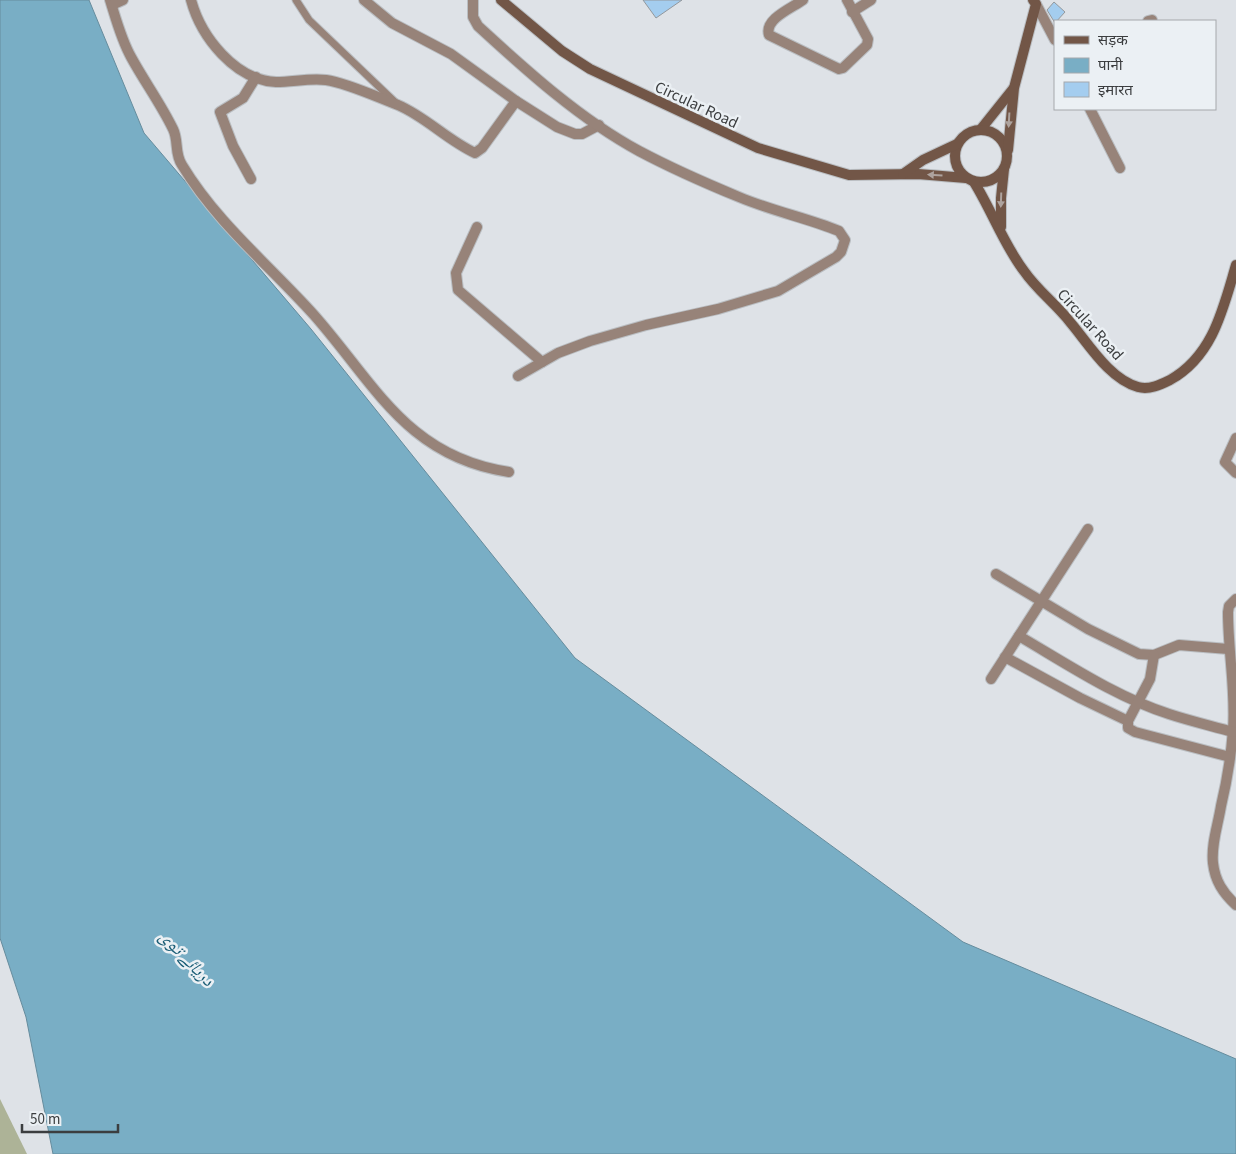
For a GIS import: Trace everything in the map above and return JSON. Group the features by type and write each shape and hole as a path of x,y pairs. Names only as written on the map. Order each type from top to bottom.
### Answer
{"main road":[{"name":"Circular Road","path":"501,0 556,46 590,69 758,148 849,175 904,174 970,180 1025,273 1065,315 1107,366 1121,378 1137,387 1149,388 1164,383 1190,367 1202,354 1212,337 1236,265"},
{"path":"1001,230 1001,198 1008,152 1010,106 1035,2"},
{"path":"981,129 1014,88"},
{"path":"904,174 923,160 958,144 971,131 981,129 998,135 1004,142 1008,152"},
{"path":"958,144 955,162 970,180 992,180 1004,169"}],"street":[{"path":"123,0 111,2 130,56 174,130 177,140 177,155 180,163 219,217 314,316 378,397 396,415 421,436 466,462 485,469 509,472"},
{"path":"191,0 199,24 209,38 233,64 256,77 277,82 327,80 399,106 428,121 475,153 482,148 516,101"},
{"path":"364,0 392,23 451,54 516,101 557,127 575,134 588,133 599,125"},
{"path":"473,0 473,17 478,26 555,92 638,151 740,198 786,215 839,231 843,234 845,245 836,257 778,291 718,309 646,325 590,341 558,353 518,376"},
{"path":"803,0 770,23 769,35 835,68 843,68 867,45 866,33 852,12 847,0"},
{"path":"852,12 871,0"},
{"path":"1035,2 1054,38"},
{"path":"251,179 233,146 220,115 226,106 243,98 256,77"},
{"path":"1091,110 1120,168"},
{"path":"477,227 456,273 458,290 542,362"},
{"path":"1233,471 1225,462 1236,438"},
{"path":"991,679 1088,528"},
{"path":"996,574 1128,650 1148,656 1179,645 1228,649"},
{"path":"1236,599 1229,606 1228,649 1234,696 1233,732 1212,860 1216,881 1225,895 1236,905"},
{"path":"1019,636 1138,702 1169,714 1233,732"},
{"path":"1154,655 1150,679 1128,721 1128,728 1135,732 1230,757"},
{"path":"1005,657 1080,698 1128,721"}],"lane":[{"path":"296,0 309,20 399,106"}],"green space":[{"path":"0,1099 27,1154 0,1154"}],"water":[{"name":"دریائے توی","path":"0,0 89,0 144,133 311,329 575,658 963,942 1236,1059 1236,1154 53,1154 26,1017 0,938"}],"building":[{"path":"643,0 682,0 656,18"},
{"path":"1054,2 1065,12 1054,21 1047,10"}]}
